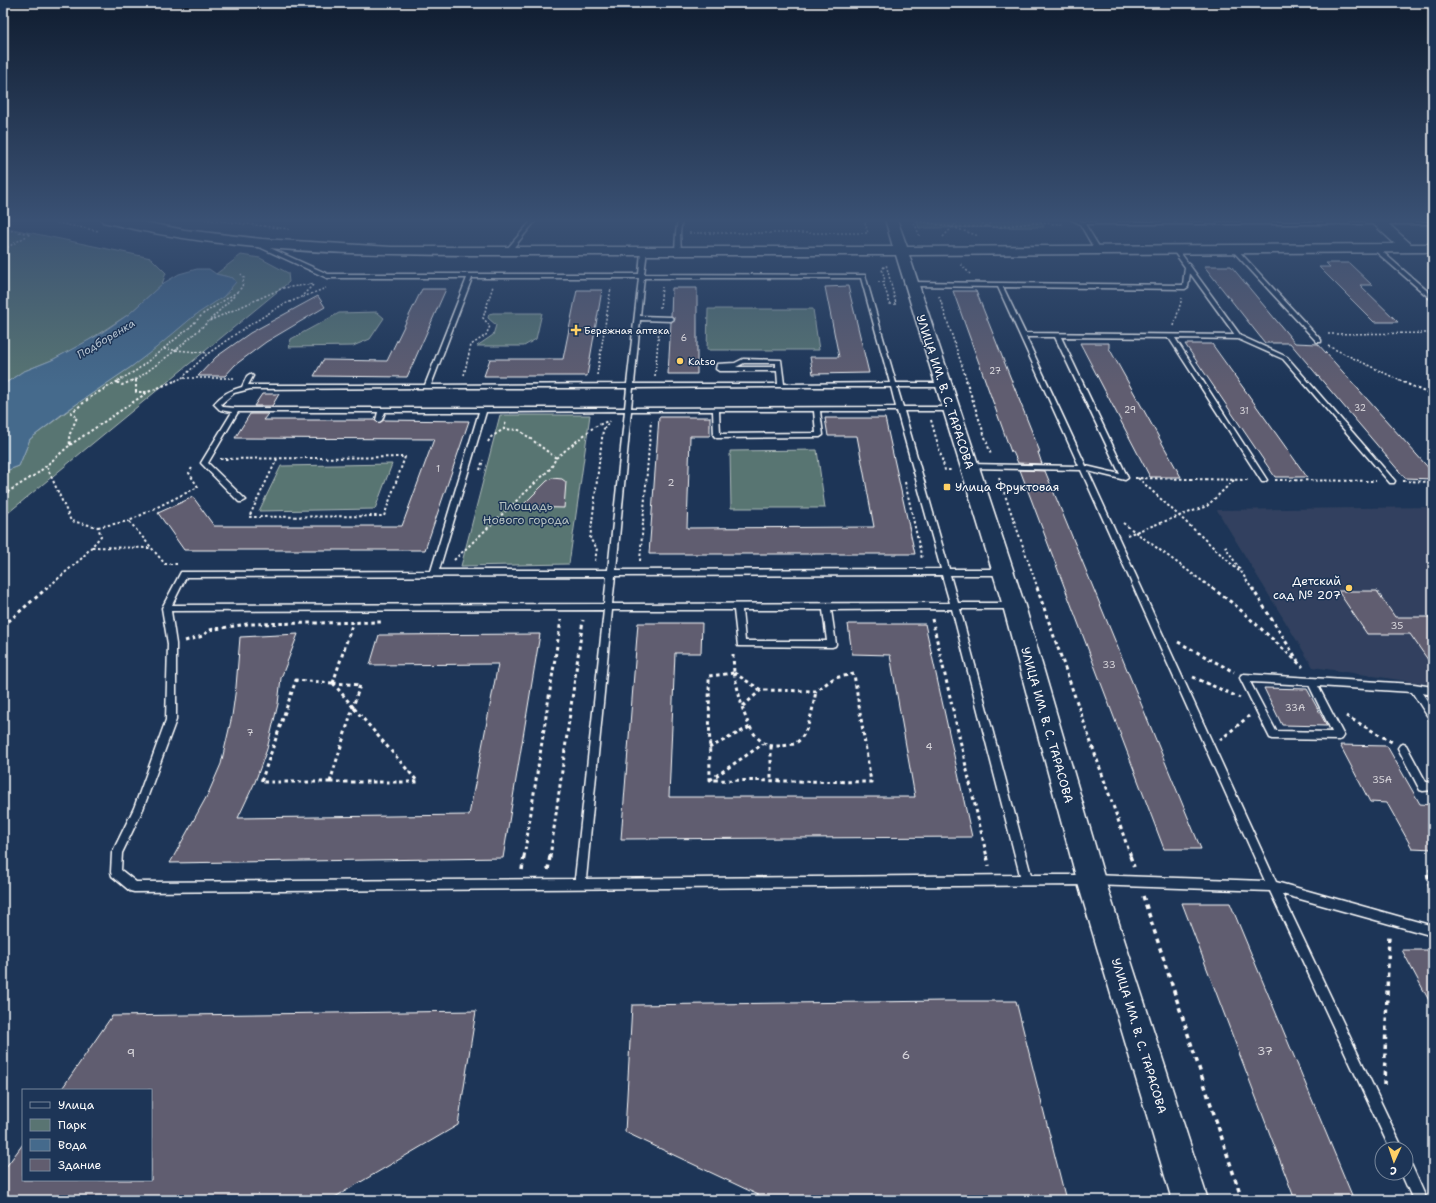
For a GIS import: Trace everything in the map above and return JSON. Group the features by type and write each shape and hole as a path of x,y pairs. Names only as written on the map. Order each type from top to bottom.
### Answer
{"main road":[{"name":"УЛИЦА ИМ. В. С. ТАРАСОВА","path":"907,275 1014,606 1091,880 1190,1200"}],"lane":[{"path":"325,275 863,276 945,572 1027,881"},
{"path":"911,284 1185,287 1187,275"},
{"path":"1195,275 1239,337"},
{"path":"1258,275 1318,341"},
{"path":"1406,275 1433,299"},
{"path":"427,387 470,276"},
{"path":"580,884 608,619 641,276"},
{"path":"1000,284 1273,886 1393,1141"},
{"path":"1421,288 1433,288"},
{"path":"637,318 671,318"},
{"path":"1023,335 1239,337 1285,358 1392,481"},
{"path":"1057,335 1125,478"},
{"path":"1170,336 1264,480"},
{"path":"780,369 719,369 719,364 736,365 743,361 779,362 780,369 781,386"},
{"path":"244,388 249,377"},
{"path":"943,385 244,388 237,389 224,397 218,404 222,409 236,410 817,409 900,411 951,409"},
{"path":"716,410 717,436 820,435 817,409"},
{"path":"236,410 204,463 242,500"},
{"path":"379,420 382,410"},
{"path":"434,573 483,410"},
{"path":"970,468 995,466 1084,468 1125,478"},
{"path":"1003,572 184,574 166,608 172,644 171,720 138,809 117,853 116,872 134,886 1091,880 1273,886 1433,931"},
{"path":"738,607 741,644 832,644 827,606"},
{"path":"166,608 1014,606"},
{"path":"1244,678 1273,736 1339,736 1322,703 1315,682"},
{"path":"1244,678 1414,688 1433,691"},
{"path":"1414,688 1433,717"},
{"path":"1403,748 1423,787 1433,786"},
{"path":"1411,1181 1420,1200"}],"path":[{"path":"116,382 122,384 136,380 176,350 209,321 242,287 244,278 242,275"},
{"path":"884,275 890,304 896,304 897,275"},
{"path":"972,275 980,284"},
{"path":"878,282 884,282"},
{"path":"463,380 471,345 486,335 490,326 483,318 494,283"},
{"path":"596,380 611,283"},
{"path":"209,321 283,288 314,284 300,298"},
{"path":"935,284 995,466 1139,881 1242,1200"},
{"path":"3,495 28,481 47,467 70,445 148,392 182,378 209,353 240,331 276,309 330,287"},
{"path":"1170,336 1185,287"},
{"path":"70,445 69,436 77,417 72,413 92,396 137,370 164,349 203,314 237,292"},
{"path":"1312,334 1433,333"},
{"path":"1318,341 1433,396"},
{"path":"164,349 209,353"},
{"path":"182,378 249,377"},
{"path":"136,380 138,384 136,392 148,392"},
{"path":"900,411 929,413 944,470 970,468"},
{"path":"452,562 551,468 556,458 594,428 612,419 603,430 590,539 597,548 595,561 588,573"},
{"path":"504,429 519,430 556,458"},
{"path":"221,452 217,459 277,460 405,457 384,516 249,517 277,460"},
{"path":"47,467 71,521 98,527 129,521 198,487 189,473 195,463"},
{"path":"1125,478 1433,482"},
{"path":"1138,478 1242,574"},
{"path":"1115,538 1136,532 1207,506 1235,479"},
{"path":"1101,506 1235,605 1301,665 1315,682"},
{"path":"129,521 165,564"},
{"path":"3,626 82,558 101,536 98,527"},
{"path":"1225,546 1301,665 1315,682"},
{"path":"91,547 151,548"},
{"path":"547,884 584,607"},
{"path":"932,616 993,881"},
{"path":"520,884 561,619 568,619"},
{"path":"575,619 608,619"},
{"path":"332,682 353,622"},
{"path":"172,644 203,636 209,630 247,624 385,622"},
{"path":"1158,632 1244,678"},
{"path":"733,648 734,673 746,720 757,738 763,744 775,747 796,743 804,733 809,723 816,691"},
{"path":"1175,669 1259,707 1211,748"},
{"path":"734,673 761,690 816,691 834,678 854,674 870,782 710,780 709,676 734,673"},
{"path":"330,782 354,707 360,685 332,682 296,680 261,782 330,782 418,782 354,707 332,682"},
{"path":"743,706 761,690"},
{"path":"1322,703 1403,748"},
{"path":"709,748 750,727"},
{"path":"710,780 763,744"},
{"path":"771,746 771,781"},
{"path":"1433,870 1427,871 1433,907"},
{"path":"1383,1120 1390,919"}],"shaded area":[{"name":"Детский сад № 207","path":"1433,507 1433,685 1313,667 1217,510"}],"green space":[{"path":"3,275 165,275 162,284 129,314 83,344 52,360 22,372 3,385"},
{"path":"221,275 288,275 289,282 3,517 3,472 19,466 30,439 90,394 131,367 200,311 223,297 231,290 233,278"},
{"path":"708,309 813,309 819,350 707,350"},
{"path":"377,312 384,318 370,339 353,346 289,347 291,339 339,313"},
{"path":"542,313 536,339 524,346 477,346 493,335 496,325 488,318 489,314"},
{"name":"Площадь Нового города","path":"500,415 590,415 569,564 461,566"},
{"path":"817,450 825,508 731,508 730,451"},
{"path":"392,464 375,509 259,511 281,466"}],"water":[{"name":"Подборенка","path":"177,275 221,275 233,278 236,282 223,297 194,316 131,367 65,412 30,439 19,466 3,472 3,385 22,372 52,360 100,334 129,314 162,284"}],"building":[{"path":"1211,275 1239,275 1295,343 1318,344 1433,473 1433,479 1405,478 1290,343 1265,343"},
{"path":"1327,275 1362,275 1372,285 1360,285 1398,322 1374,322"},
{"path":"848,286 869,373 813,374 810,357 839,357 825,287"},
{"path":"672,288 697,288 697,374 668,374 671,322 675,319 671,316"},
{"path":"422,289 446,289 407,377 314,376 323,360 387,361"},
{"path":"577,290 602,290 587,376 484,376 490,359 563,359"},
{"path":"953,291 976,291 1040,452 1038,452 1042,464 1018,463 1013,452 1011,452"},
{"path":"318,296 325,307 266,342 235,365 225,376 198,376 216,357 250,333"},
{"path":"1080,343 1109,343 1109,348 1181,477 1150,477"},
{"path":"1185,344 1212,344 1307,477 1275,477"},
{"path":"262,394 279,394 272,406 254,406"},
{"path":"250,414 268,414 263,420 375,420 378,423 383,420 469,421 425,550 184,550 158,513 193,497 214,526 402,526 434,439 235,438"},
{"path":"659,417 710,417 710,436 690,436 687,528 874,527 857,436 828,436 825,418 885,418 915,554 649,554"},
{"path":"1020,470 1045,471 1201,849 1164,849"},
{"path":"552,478 562,479 566,482 564,508 521,507 547,481"},
{"path":"1338,591 1377,591 1395,617 1433,617 1433,667 1410,634 1367,634"},
{"path":"638,623 702,623 701,653 675,653 669,797 915,797 890,655 852,654 848,624 925,624 972,837 621,839"},
{"path":"298,634 281,678 278,704 267,749 255,782 238,818 469,815 498,664 370,665 379,635 540,634 503,858 170,863 208,794 221,764 232,716 240,637"},
{"path":"1264,688 1307,689 1327,726 1282,725"},
{"path":"1340,745 1387,746 1420,804 1433,805 1433,849 1412,848 1387,803 1370,802"},
{"path":"1182,903 1230,903 1354,1200 1295,1200"},
{"path":"1402,950 1433,950 1433,1008"},
{"path":"1016,1001 1066,1200 769,1200 625,1132 632,1005"},
{"path":"476,1011 458,1125 330,1200 3,1200 3,1171 22,1145 22,1181 152,1181 152,1089 62,1089 112,1016"}],"place":[{"name":"Бережная аптека","path":"576,330"},
{"name":"Katso","path":"680,361"},
{"name":"Улица Фруктовая","path":"947,487"},
{"name":"Детский сад № 207","path":"1349,588"}]}
